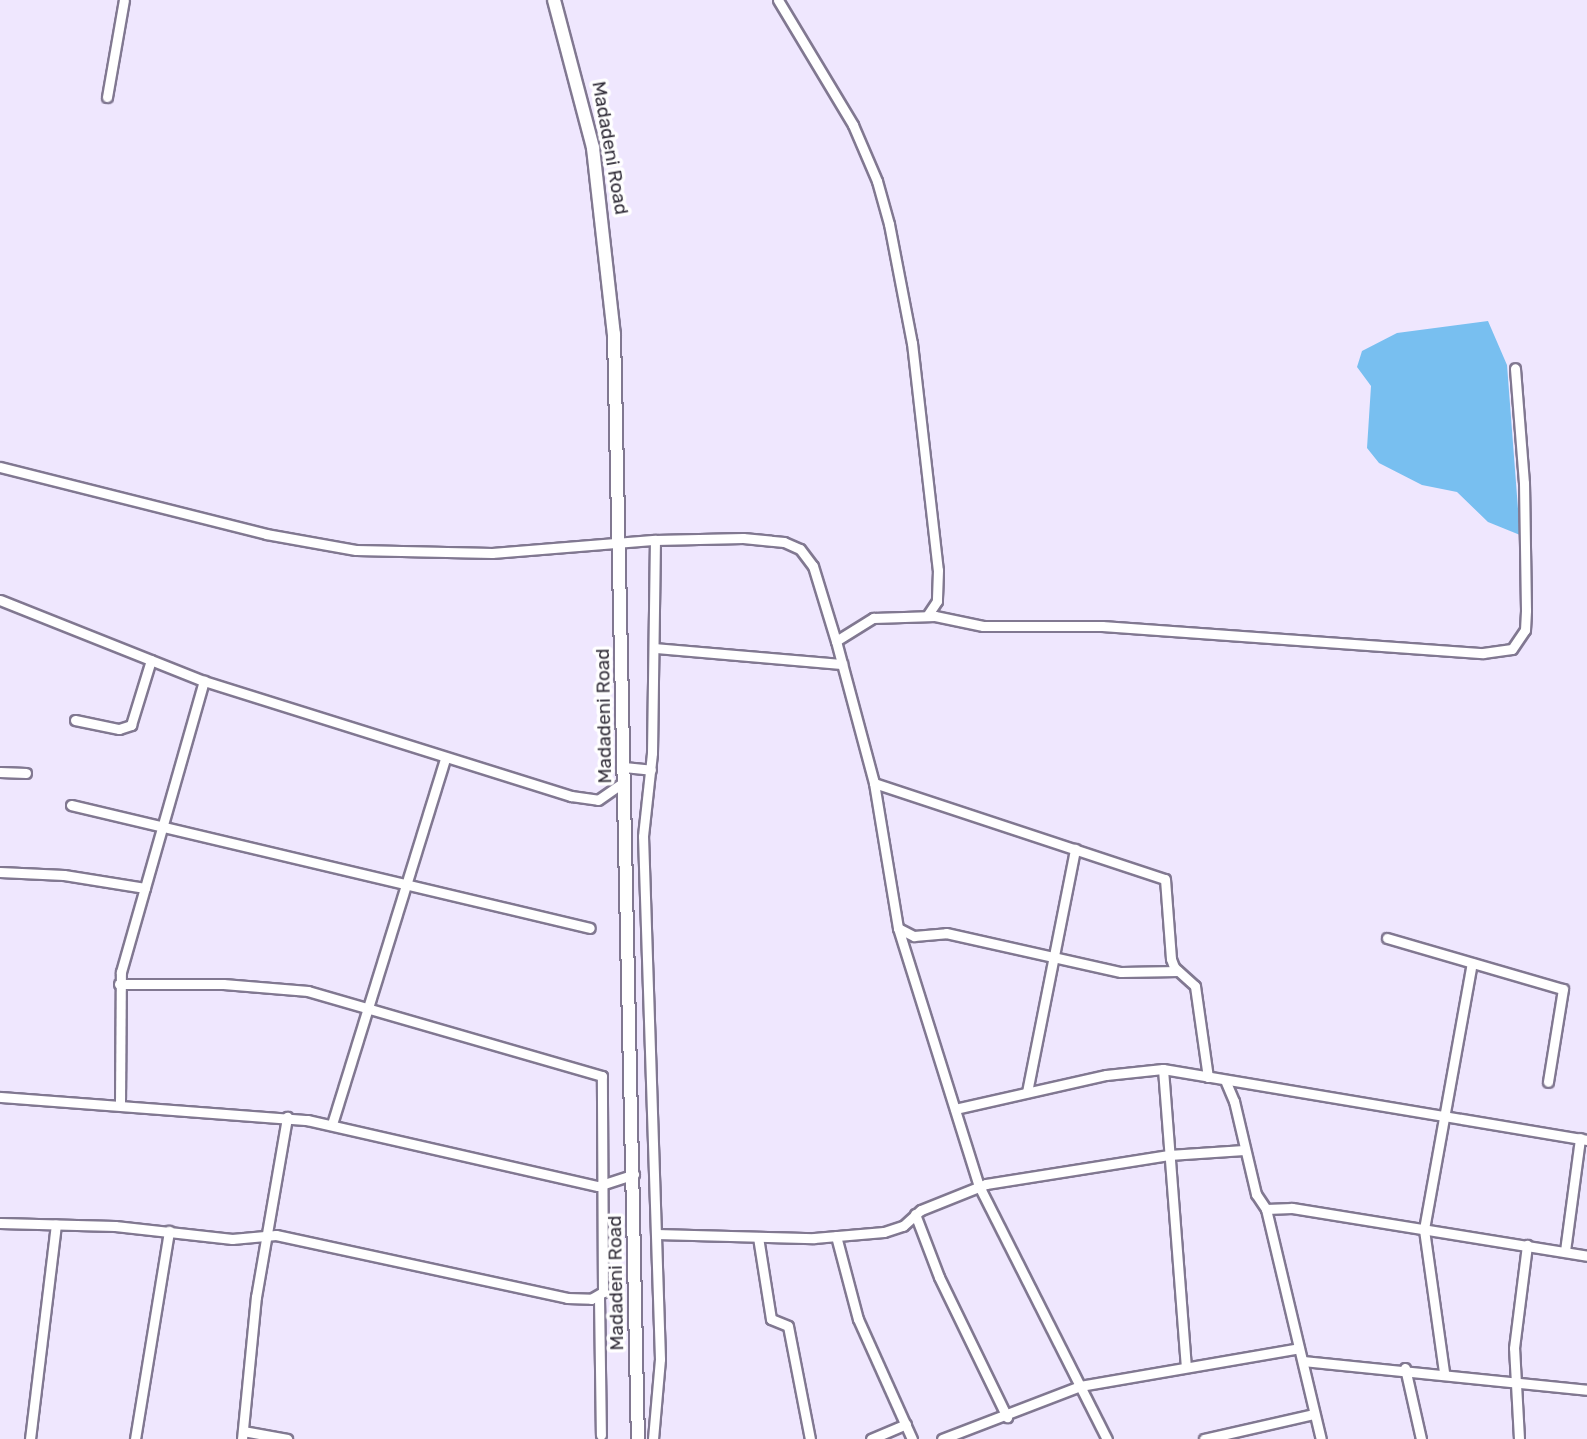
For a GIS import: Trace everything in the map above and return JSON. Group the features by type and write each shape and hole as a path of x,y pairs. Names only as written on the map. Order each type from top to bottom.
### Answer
{"street":[{"path":"107,97 124,0"},
{"name":"Madadeni Road","path":"554,0 581,89 603,211 614,334 621,545 638,1439"},
{"path":"778,0 846,113 875,174 887,214 912,343 937,570 936,605 927,616"},
{"path":"836,641 873,618 927,616 983,626 1102,626 1462,652 1512,649 1525,630 1526,610 1524,483 1515,368"},
{"path":"0,467 266,534 356,551 479,553 621,545 656,540 743,538 792,544 813,566 836,641 874,783 898,928 979,1186 1107,1439"},
{"path":"653,1439 660,1359 643,836 651,770 656,540"},
{"path":"0,600 204,681 446,758 591,800 603,799 625,781"},
{"path":"655,648 842,664"},
{"path":"75,720 119,729 131,725 151,660"},
{"path":"120,1103 119,984 204,681"},
{"path":"332,1125 446,758"},
{"path":"624,767 651,770"},
{"path":"0,772 26,773"},
{"path":"874,783 1168,882 1171,959 1178,971 1195,986 1209,1077"},
{"path":"71,805 590,928"},
{"path":"1027,1092 1051,958 1075,849"},
{"path":"0,872 64,875 145,888"},
{"path":"898,928 914,936 946,933 1121,972 1178,971"},
{"path":"1387,938 1563,989 1548,1082"},
{"path":"1444,1373 1424,1229 1472,963"},
{"path":"119,984 287,989 368,1006 602,1076 604,1288 599,1297 601,1435"},
{"path":"955,1109 1138,1069 1163,1069 1443,1113 1584,1139 1565,1251"},
{"path":"1163,1069 1186,1365"},
{"path":"1224,1080 1234,1101 1256,1194 1266,1209 1321,1439"},
{"path":"0,1097 120,1103 287,1117 603,1186 634,1174"},
{"path":"287,1117 265,1235 243,1435 287,1439"},
{"path":"656,1234 836,1236 897,1230 915,1214 979,1186 1169,1155 1244,1150"},
{"path":"1266,1209 1292,1208 1587,1256"},
{"path":"915,1214 939,1277 1007,1417"},
{"path":"0,1223 169,1231 232,1238 265,1235 567,1298 599,1297"},
{"path":"30,1439 56,1225"},
{"path":"135,1439 169,1231"},
{"path":"836,1236 858,1319 912,1439"},
{"path":"758,1237 771,1319 788,1326 810,1439"},
{"path":"1519,1439 1514,1380 1527,1245"},
{"path":"942,1439 1007,1417 1080,1387 1186,1365 1299,1348"},
{"path":"1303,1361 1405,1368 1587,1390"},
{"path":"1405,1368 1421,1439"},
{"path":"1205,1439 1314,1414"},
{"path":"871,1439 906,1424"}],"water":[{"path":"1488,321 1507,365 1520,535 1488,522 1457,492 1422,485 1379,463 1367,448 1371,386 1357,367 1362,351 1397,333"}]}
